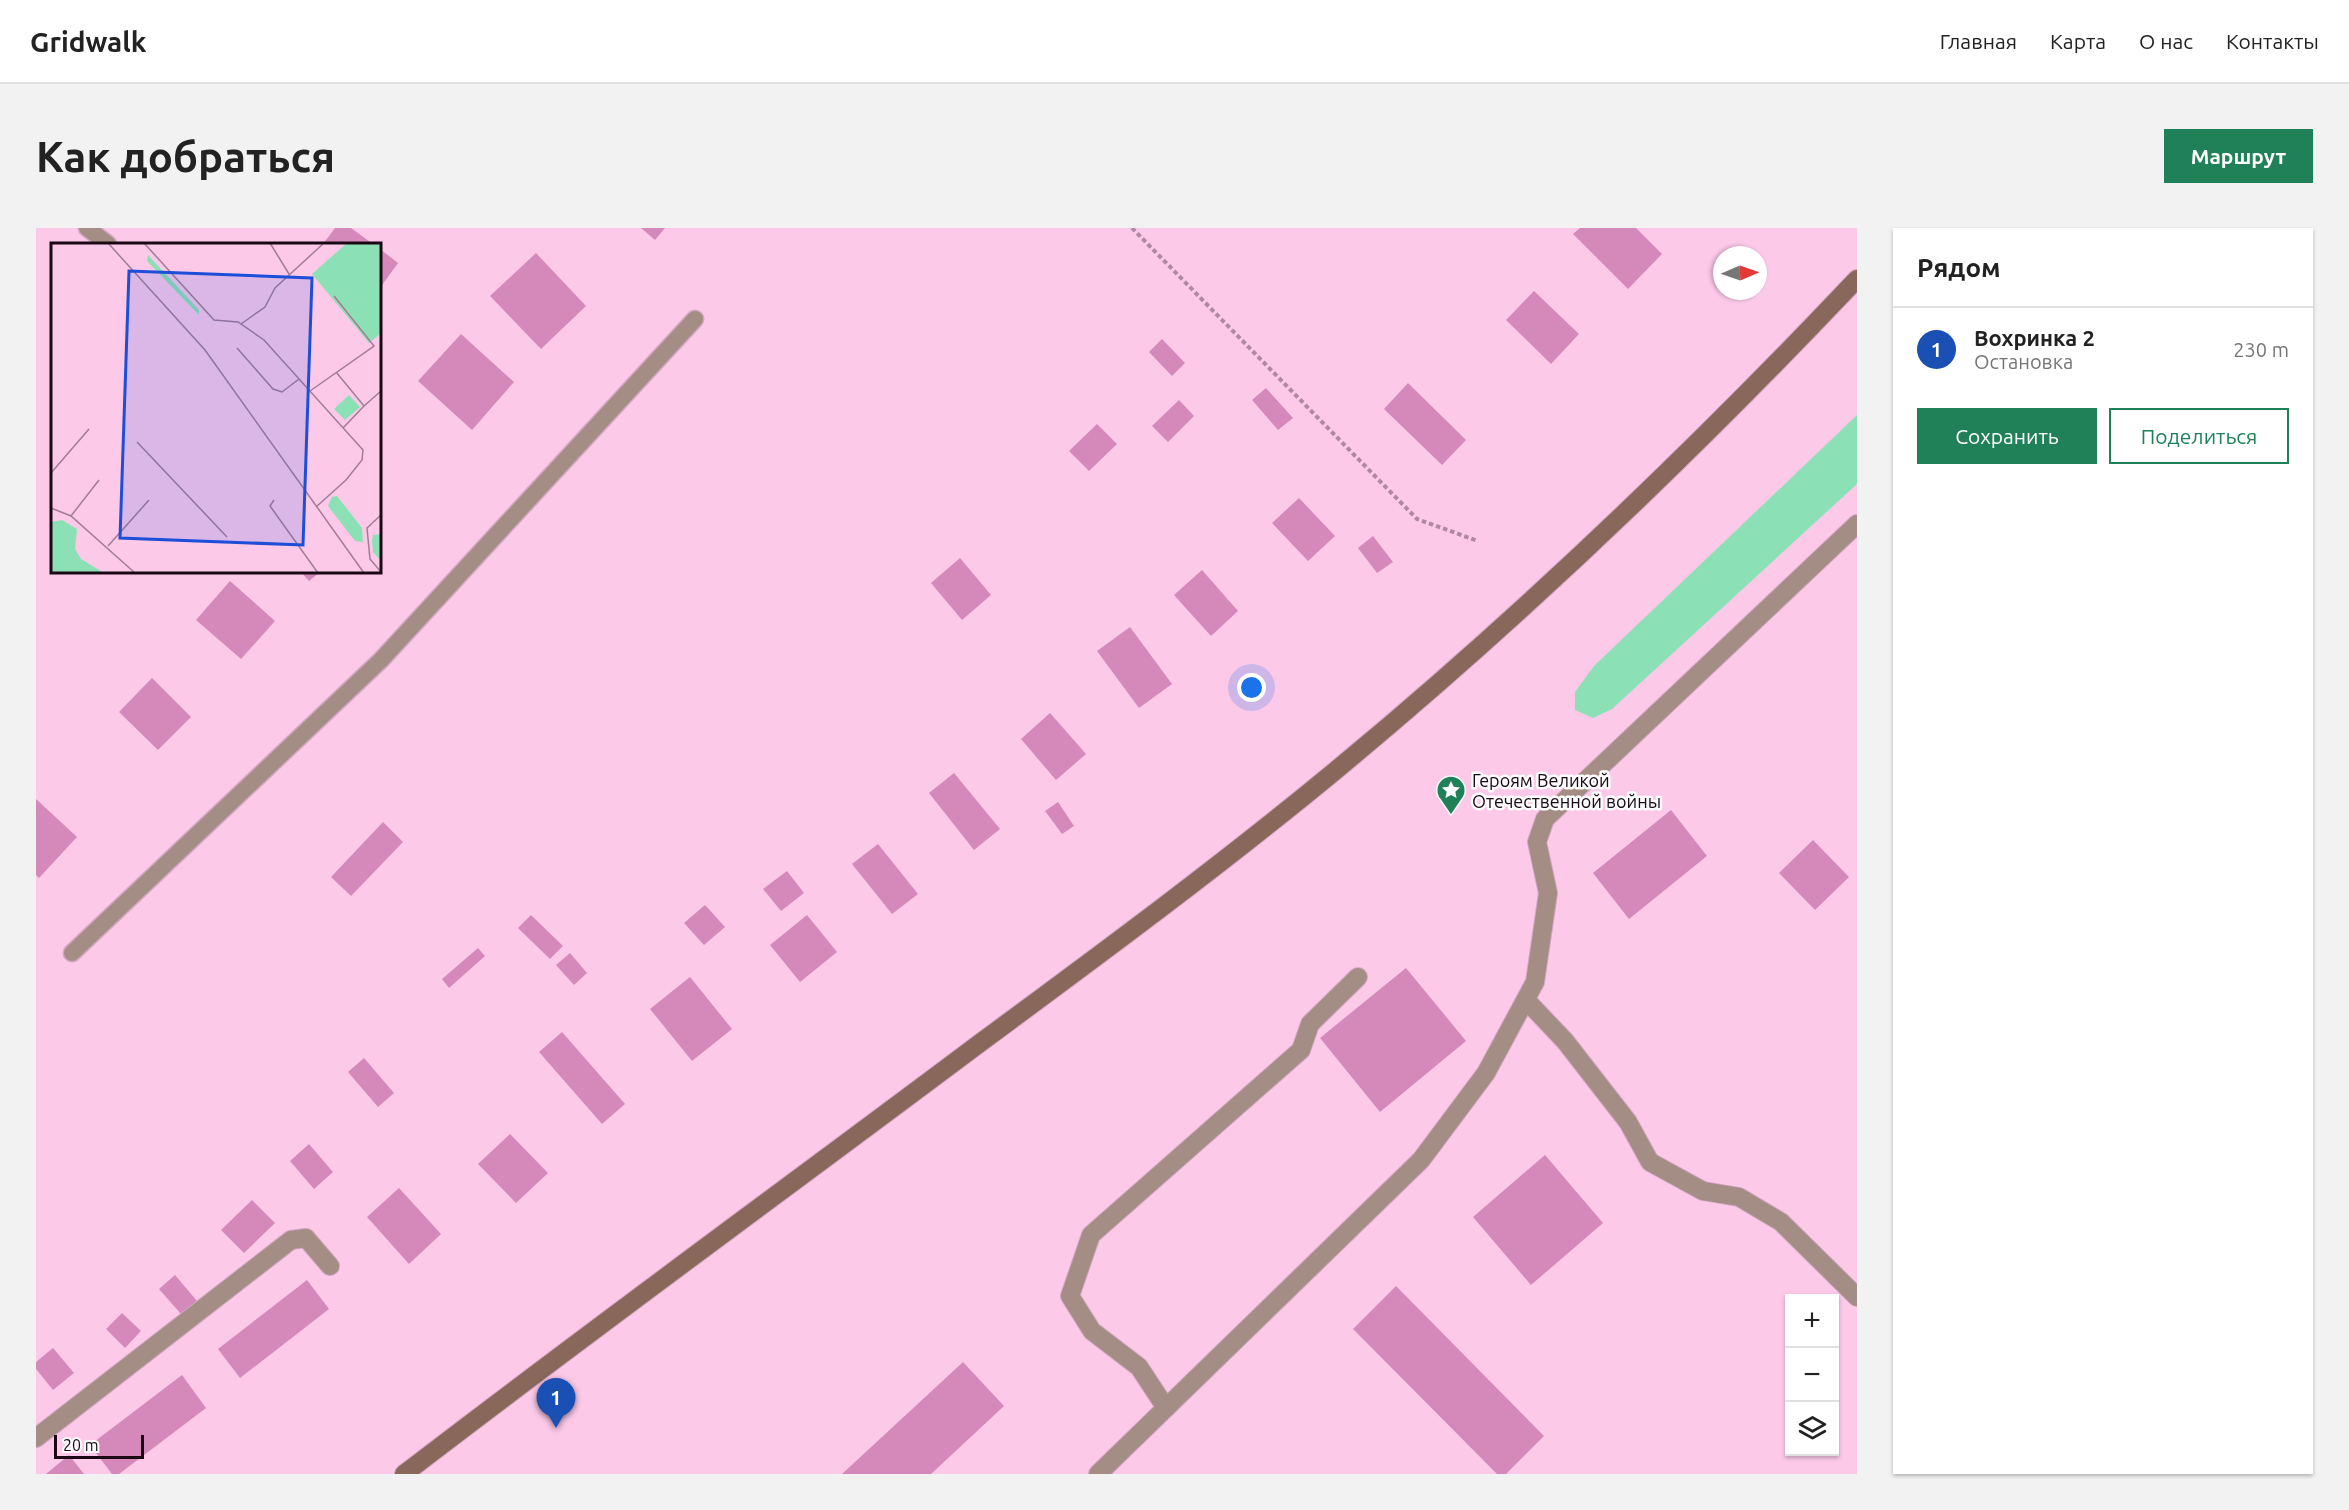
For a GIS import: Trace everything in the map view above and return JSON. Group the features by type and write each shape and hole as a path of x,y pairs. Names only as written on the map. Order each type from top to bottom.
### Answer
{"main road":[{"path":"404,1474 1097,956 1262,830 1342,765 1522,608 1637,502 1768,373 1857,279"}],"street":[{"path":"1098,1474 1421,1160 1486,1073 1535,982 1548,893 1537,842 1545,819 1857,524"},
{"path":"1166,1408 1139,1367 1092,1331 1070,1296 1090,1234 1301,1050 1310,1024 1358,977"},
{"path":"1526,1000 1565,1041 1628,1122 1650,1162 1702,1191 1739,1197 1781,1222 1857,1297"},
{"path":"36,1438 291,1240 306,1238 330,1266"}],"lane":[{"path":"87,228 107,243"},
{"path":"72,953 381,660 695,319"}],"path":[{"path":"1132,228 1417,519 1478,541"}],"green space":[{"path":"1857,415 1857,484 1612,709 1593,718 1575,710 1575,692 1594,666"}],"building":[{"path":"335,228 351,228 372,243 324,243"},
{"path":"641,228 665,228 655,240"},
{"path":"1580,228 1636,228 1662,254 1628,289 1573,234"},
{"path":"381,250 398,263 381,287"},
{"path":"536,253 586,306 541,349 490,296"},
{"path":"1534,291 1579,334 1551,364 1506,320"},
{"path":"461,334 514,382 472,430 418,381"},
{"path":"1162,339 1185,363 1172,376 1149,352"},
{"path":"1408,383 1466,440 1442,465 1384,409"},
{"path":"1266,388 1293,418 1278,430 1252,400"},
{"path":"1179,400 1194,416 1168,442 1152,426"},
{"path":"1097,424 1117,444 1089,471 1069,451"},
{"path":"1299,498 1335,536 1308,561 1272,523"},
{"path":"1373,536 1393,562 1377,573 1358,548"},
{"path":"960,558 991,595 962,620 931,583"},
{"path":"1202,570 1238,611 1211,636 1174,595"},
{"path":"302,573 319,573 309,581"},
{"path":"230,581 275,621 241,659 196,620"},
{"path":"1130,627 1172,684 1139,708 1097,651"},
{"path":"152,678 191,717 158,750 119,712"},
{"path":"1050,713 1086,754 1056,780 1021,739"},
{"path":"954,773 1000,829 974,850 929,793"},
{"path":"36,799 77,837 39,878 36,875"},
{"path":"1058,802 1074,826 1062,834 1045,811"},
{"path":"1671,810 1707,856 1629,919 1593,873"},
{"path":"383,822 403,842 351,896 331,877"},
{"path":"1813,840 1849,877 1815,910 1779,873"},
{"path":"878,844 918,894 892,914 852,864"},
{"path":"787,871 804,893 781,911 763,889"},
{"path":"705,905 725,927 704,945 684,923"},
{"path":"531,915 563,946 550,959 518,928"},
{"path":"807,915 837,952 800,982 770,945"},
{"path":"478,948 485,956 449,988 442,979"},
{"path":"570,953 587,973 574,985 556,965"},
{"path":"1406,968 1466,1041 1380,1112 1320,1038"},
{"path":"690,977 732,1029 692,1061 650,1009"},
{"path":"562,1032 625,1104 602,1124 539,1052"},
{"path":"364,1058 394,1093 378,1107 348,1072"},
{"path":"510,1134 548,1173 516,1203 478,1164"},
{"path":"309,1144 333,1172 314,1189 290,1161"},
{"path":"1545,1155 1603,1223 1531,1285 1473,1217"},
{"path":"399,1188 441,1234 409,1264 367,1217"},
{"path":"252,1200 275,1223 244,1253 221,1230"},
{"path":"175,1275 197,1301 181,1314 159,1289"},
{"path":"307,1280 329,1309 240,1378 218,1349"},
{"path":"1396,1286 1544,1436 1506,1474 1497,1474 1353,1329"},
{"path":"122,1313 141,1331 125,1348 106,1329"},
{"path":"53,1348 74,1373 53,1390 36,1369 36,1362"},
{"path":"963,1362 1004,1406 931,1474 842,1474"},
{"path":"182,1375 206,1408 119,1474 112,1474 90,1445"},
{"path":"69,1455 84,1474 46,1474"}],"place":[{"name":"Героям Великой Отечественной войны","path":"1451,816"},
{"name":"Вохринка 2","path":"556,1428"}]}
